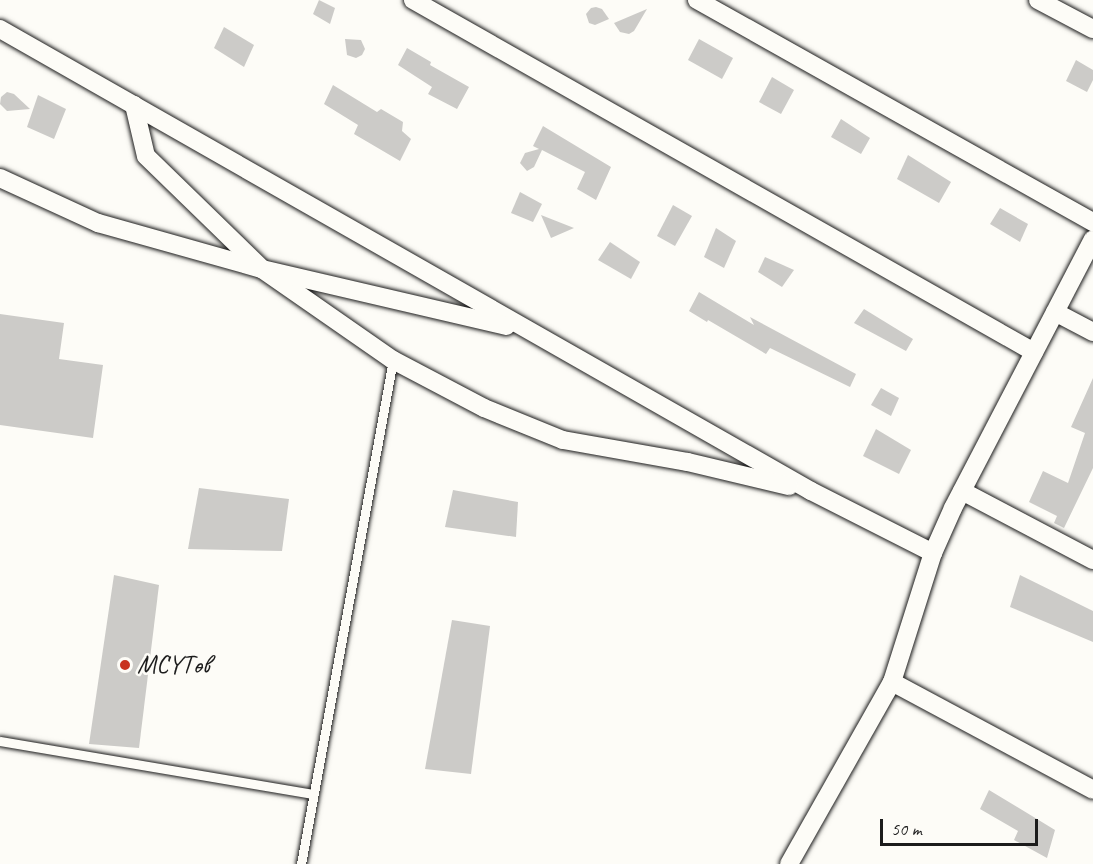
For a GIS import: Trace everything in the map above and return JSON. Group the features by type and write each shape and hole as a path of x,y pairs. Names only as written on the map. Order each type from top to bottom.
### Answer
{"street":[{"path":"413,0 1034,352"},
{"path":"697,0 1093,222"},
{"path":"1038,0 1093,29"},
{"path":"0,29 811,491 933,553"},
{"path":"134,105 146,156 262,269 393,360 484,408 563,440 688,462 811,491"},
{"path":"0,178 98,223 262,269 528,331"},
{"path":"789,864 892,682 933,553 962,491 1093,239"},
{"path":"1055,312 1093,332"},
{"path":"962,491 1093,560"},
{"path":"892,682 1093,790"}],"lane":[{"path":"301,864 393,360"},
{"path":"0,741 312,794"}],"building":[{"path":"319,0 335,8 330,24 313,14"},
{"path":"591,8 602,9 609,19 595,25 589,23 586,14"},
{"path":"647,9 634,31 629,34 620,32 614,23"},
{"path":"224,27 254,45 244,67 214,48"},
{"path":"345,39 361,40 365,49 362,55 356,58 347,55"},
{"path":"699,39 733,58 722,79 688,60"},
{"path":"407,48 431,62 430,65 469,87 457,109 428,94 432,87 398,65"},
{"path":"1076,60 1093,70 1093,80 1087,92 1066,81"},
{"path":"772,77 794,90 781,114 759,102"},
{"path":"333,85 377,112 381,109 403,122 402,131 411,139 400,161 354,134 358,125 324,104"},
{"path":"7,92 14,94 30,109 7,111 0,104 1,97"},
{"path":"38,95 66,109 54,139 27,127"},
{"path":"841,119 870,138 861,154 831,137"},
{"path":"543,126 611,167 596,200 577,189 585,172 542,150 534,167 527,171 520,163 525,153 539,149 533,146"},
{"path":"908,155 951,182 939,203 897,179"},
{"path":"520,192 542,204 533,222 511,213"},
{"path":"673,205 692,216 675,246 657,236"},
{"path":"1000,208 1028,224 1020,242 990,224"},
{"path":"541,215 574,228 551,238"},
{"path":"716,228 736,241 724,268 704,257"},
{"path":"610,242 640,262 631,279 598,260"},
{"path":"765,257 794,270 782,287 758,272"},
{"path":"699,292 754,325 750,317 856,374 850,387 770,348 766,354 689,311"},
{"path":"864,309 913,339 906,351 854,323"},
{"path":"0,314 64,323 59,359 103,365 93,438 0,425"},
{"path":"1093,378 1093,468 1064,528 1054,523 1057,516 1029,502 1043,471 1068,483 1085,433 1071,427"},
{"path":"881,388 899,398 891,416 871,405"},
{"path":"876,429 911,450 899,474 863,456"},
{"path":"199,488 289,499 282,551 188,549"},
{"path":"453,490 518,502 516,537 445,527"},
{"name":"МСҮТөв","path":"114,575 159,585 139,748 89,744"},
{"path":"1020,575 1093,611 1093,642 1010,607"},
{"path":"452,620 490,626 471,774 425,769"},
{"path":"989,790 1055,830 1047,858 1014,840 1018,831 980,809"}],"place":[{"name":"МСҮТөв","path":"125,665"}]}
